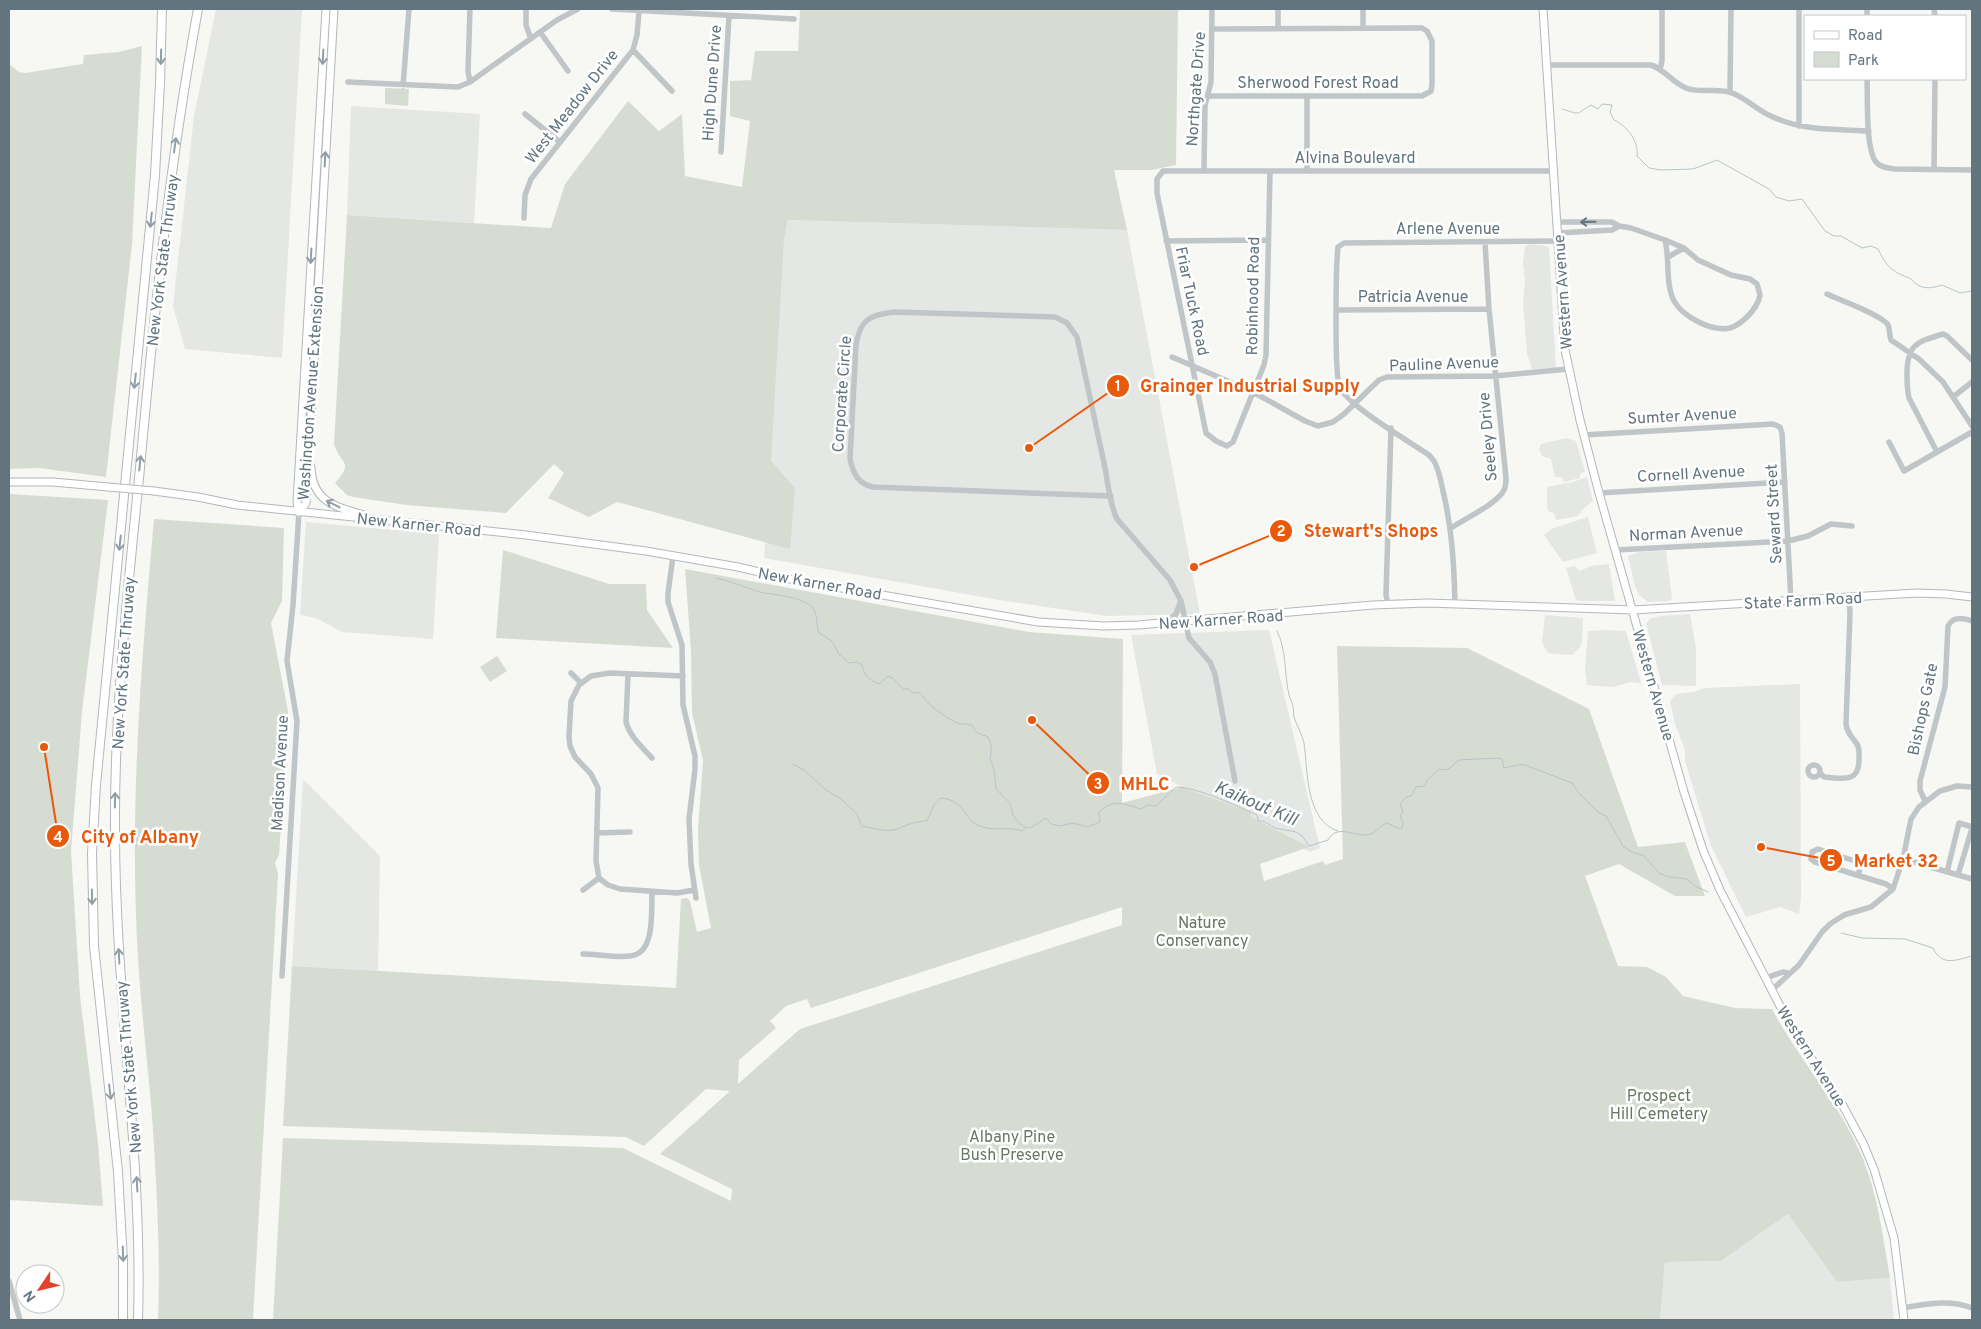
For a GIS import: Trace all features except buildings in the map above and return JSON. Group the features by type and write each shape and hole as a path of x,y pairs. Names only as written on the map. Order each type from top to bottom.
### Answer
{"highway":[{"name":"New York State Thruway","path":"124,1320 118,1172 94,946 93,848 97,777 155,175 162,9"},
{"name":"New York State Thruway","path":"138,1320 138,1231 135,1148 122,1005 116,899 117,726 124,628 160,266 174,154 198,9"}],"main road":[{"name":"Washington Avenue Extension","path":"299,512 297,502 326,9"},
{"name":"Washington Avenue Extension","path":"299,512 306,503 334,9"},
{"name":"Western Avenue","path":"1543,9 1565,350 1599,493 1696,833 1720,890 1794,1033 1842,1104 1863,1143 1874,1170 1894,1238 1904,1320"},
{"path":"309,430 311,477 318,492 326,501 337,507 379,520"},
{"name":"New Karner Road","path":"9,482 53,482 154,491 237,505 526,535 672,556 784,578 1038,622 1111,626 1388,604 1454,603 1633,610"},
{"name":"State Farm Road","path":"1633,610 1925,593 1972,597"}],"street":[{"path":"403,86 408,9"},
{"path":"470,9 468,71 470,82"},
{"path":"526,9 526,25 531,39"},
{"path":"348,82 454,88 470,82 557,20 578,9"},
{"path":"612,9 794,19"},
{"name":"Northgate Drive","path":"1204,171 1205,105 1211,82 1212,9"},
{"path":"1278,9 1278,28"},
{"path":"1212,29 1363,27 1363,9"},
{"path":"1660,70 1662,60 1662,9"},
{"path":"1730,92 1731,9"},
{"path":"1799,9 1802,34 1799,126"},
{"name":"West Meadow Drive","path":"524,218 526,190 531,179 633,50 638,35 639,11"},
{"name":"High Dune Drive","path":"721,152 729,16"},
{"name":"Sherwood Forest Road","path":"1208,96 1422,96 1428,94 1432,85 1432,50 1431,37 1427,31 1422,28 1363,27"},
{"path":"540,32 568,71"},
{"path":"633,50 672,91"},
{"path":"1548,65 1651,65 1674,82 1689,89 1730,92 1772,117 1799,126 1868,131"},
{"path":"1867,80 1868,131 1873,157 1881,166 1895,169 1972,170"},
{"path":"1934,170 1935,80"},
{"path":"1307,96 1307,170"},
{"path":"525,114 560,142"},
{"name":"Alvina Boulevard","path":"1159,175 1163,171 1168,170 1554,171"},
{"name":"Robinhood Road","path":"1231,444 1254,392 1266,355 1270,171"},
{"name":"Friar Tuck Road","path":"1159,175 1157,179 1157,193 1206,433 1216,441 1227,446 1231,444"},
{"path":"1557,222 1612,222 1618,226 1631,228 1665,240 1684,248 1698,260 1736,277 1750,279 1757,284 1760,290 1760,299 1754,309 1738,325 1730,328 1715,327 1683,312 1675,302 1671,291 1665,240"},
{"path":"1558,232 1612,230 1618,226"},
{"path":"1166,241 1268,240"},
{"name":"Arlene Avenue","path":"1337,310 1338,249 1344,243 1557,241"},
{"name":"Seeley Drive","path":"1451,528 1489,504 1504,491 1506,478 1489,309 1485,242"},
{"path":"1668,257 1684,248"},
{"path":"1827,294 1880,318 1889,327 1893,343 1910,352 1943,382 1972,425"},
{"name":"Patricia Avenue","path":"1337,310 1489,309"},
{"path":"1337,310 1337,383 1354,404 1432,457 1438,472 1451,528 1454,562 1454,603"},
{"name":"Corporate Circle","path":"1111,496 873,487 863,484 855,476 850,459 856,345 858,332 863,324 876,314 894,312 1055,318 1067,323 1077,337 1111,496 1114,514 1165,573 1181,601 1189,638 1210,662 1215,674 1235,781"},
{"path":"1937,452 1909,398 1907,360 1910,352 1915,345 1943,334 1972,360"},
{"name":"Pauline Avenue","path":"1172,357 1254,392 1305,421 1318,426 1333,422 1379,380 1387,377 1496,376 1568,369"},
{"path":"1953,397 1972,382"},
{"name":"Sumter Avenue","path":"1584,435 1773,424 1780,427"},
{"name":"Seward Street","path":"1780,427 1782,433 1791,601"},
{"path":"1388,604 1386,585 1391,428"},
{"path":"1890,442 1904,470 1972,432"},
{"name":"Cornell Avenue","path":"1599,493 1785,482"},
{"name":"Madison Avenue","path":"282,976 297,721 287,661 299,512"},
{"name":"Norman Avenue","path":"1615,550 1788,541 1808,536 1831,524 1852,526"},
{"path":"672,556 668,602 682,645 683,705 695,762 689,819 696,898"},
{"path":"1820,773 1824,777 1847,778 1856,775 1859,769 1858,747 1847,731 1846,724 1849,598"},
{"path":"1164,623 1176,614 1181,601"},
{"name":"Bishops Gate","path":"1925,802 1920,790 1920,781 1945,687 1948,626 1956,618 1972,621"},
{"path":"571,673 581,683"},
{"path":"683,676 628,674 598,674 591,676 581,683 571,701 569,736 570,746 575,757 591,774 598,788 596,861 599,878 608,885 620,890 652,892 694,890"},
{"path":"628,674 626,722 633,737 652,758"},
{"path":"1772,990 1787,977 1788,973 1799,965 1822,932 1830,924 1844,915 1871,907 1893,889 1903,859 1911,819 1925,802 1940,791 1952,787 1972,788"},
{"path":"1947,872 1960,823 1972,828 1958,875"},
{"path":"596,833 630,832"},
{"path":"1858,875 1861,865 1858,862 1818,849 1812,852 1811,859 1814,862 1886,884 1893,889"},
{"path":"1903,859 1972,879"},
{"path":"583,890 599,878"},
{"path":"583,954 629,956 641,951 649,940 652,892"},
{"path":"1765,978 1783,972 1788,973"},
{"path":"9,1281 20,1320"},
{"path":"1903,1308 1933,1303 1958,1303 1972,1308"}],"shaded area":[{"path":"216,9 302,9 282,358 185,349 173,306 194,116"},
{"path":"351,106 480,114 474,223 347,215"},
{"path":"788,220 1127,230 1200,614 1107,616 999,600 764,558 784,241"},
{"path":"1532,244 1549,248 1556,368 1532,369 1527,353 1523,302 1525,280 1523,263 1525,246"},
{"path":"1566,438 1576,441 1585,471 1580,474 1580,478 1564,482 1562,477 1555,477 1551,459 1542,456 1539,449 1541,444"},
{"path":"1587,477 1593,501 1578,516 1556,520 1554,513 1549,512 1547,508 1547,487"},
{"path":"1588,517 1597,553 1563,562 1544,535 1551,529"},
{"path":"306,522 439,534 433,639 342,632 316,618 300,615"},
{"path":"1666,551 1672,599 1669,601 1648,602 1639,595 1635,586 1628,556 1639,552"},
{"path":"1609,564 1615,601 1576,600 1566,568 1575,566 1579,571 1592,566"},
{"path":"1690,614 1696,648 1696,686 1662,685 1646,623 1651,618"},
{"path":"1545,615 1583,618 1582,641 1580,647 1572,655 1547,652 1542,642"},
{"path":"1269,630 1320,848 1310,852 1157,774 1131,635"},
{"path":"1588,631 1626,631 1641,683 1631,682 1612,687 1587,685 1585,669"},
{"path":"1800,684 1801,898 1799,914 1780,907 1746,917 1711,846 1685,761 1685,750 1675,724 1670,701 1676,694 1705,688"},
{"path":"303,779 380,856 378,971 292,966"},
{"path":"1788,1214 1837,1282 1890,1278 1894,1320 1660,1320 1665,1262 1721,1261"}],"green space":[{"path":"800,9 1178,9 1176,165 1152,170 1114,170 1127,230 788,220 784,241 771,461 795,488 790,549 617,502 589,517 548,498 564,473 554,464 506,513 406,505 347,495 335,483 341,476 345,466 334,444 347,215 551,228 565,184 628,101 659,131 682,114 685,176 742,187 750,121 730,116 730,81 751,80 755,51 798,51"},
{"path":"142,46 132,244 106,477 39,468 9,469 9,64 19,72 25,73 83,64 84,55 119,52"},
{"path":"385,88 409,89 408,106 385,104"},
{"path":"9,494 108,500 82,712 71,851 80,996 98,1143 103,1206 9,1200"},
{"path":"154,519 284,528 282,601 271,623 288,711 286,730 279,743 285,762 279,855 275,863 278,874 253,1320 158,1320 158,1222 152,1111 138,958 135,848 141,683"},
{"path":"503,550 609,584 646,584 647,610 673,648 496,638"},
{"path":"685,569 1029,632 1123,639 1122,803 1182,787 1250,812 1251,817 1309,847 1260,864 1264,881 1323,861 1325,865 1343,859 1337,646 1467,648 1589,709 1638,847 1685,842 1705,896 1675,896 1619,864 1585,876 1618,966 1647,967 1666,977 1683,996 1735,1008 1772,1009 1832,1101 1863,1159 1876,1202 1890,1278 1837,1282 1788,1214 1721,1261 1665,1262 1660,1320 273,1320 283,1138 623,1148 731,1201 732,1189 660,1154 730,1091 706,1089 644,1146 626,1137 283,1126 292,966 676,988 681,899 687,898 690,901 697,932 711,928 699,865 698,830 703,760 692,713 691,651","holes":["1122,907 1122,925 800,1029 738,1084 739,1060 776,1028 770,1021 786,1006 807,999 811,1008"]},
{"path":"497,656 507,671 490,682 480,667"}],"waterway":[{"path":"1562,109 1578,113 1591,105 1598,109 1602,104 1612,105 1610,112 1614,120 1628,130 1636,145 1637,156 1649,168 1661,170 1693,169 1717,160 1769,189 1776,197 1789,201 1802,199 1825,231 1834,236 1841,236 1862,248 1871,246 1878,249 1890,268 1911,279 1921,287 1928,288 1942,285 1960,293 1972,291"},
{"path":"716,578 760,592 780,595 808,604 815,613 819,633 832,641 839,654 849,663 857,662 862,665 864,672 870,679 879,684 888,676 891,677 904,689 909,689 912,693 921,694 930,705 950,719 957,723 973,726 977,732 988,737 991,745 990,758 994,769 996,789 1010,803 1013,815 1025,827"},
{"path":"1277,631 1284,655 1287,687 1293,706 1294,717 1304,743 1310,793 1319,817 1327,825 1338,831"},
{"name":"Kaikout Kill","path":"793,764 804,770 826,790 841,799 857,814 862,826 880,830 893,830 927,821 934,805 941,798 955,802 974,823 985,828 1022,831 1046,818 1051,824 1060,826 1073,823 1088,827 1100,822 1099,812 1110,805 1119,803 1141,809 1148,805 1156,806 1176,787 1195,790 1217,798 1257,815 1258,821 1263,821 1275,828 1296,832 1302,836 1309,846 1328,840 1337,832 1359,835 1371,834 1387,823 1400,829 1403,823 1400,816 1403,812 1401,803 1411,796 1416,787 1425,786 1427,780 1439,769 1446,770 1459,760 1498,758 1502,759 1504,768 1525,765 1572,783 1578,792 1598,812 1606,816 1623,846 1630,851 1644,856 1659,873 1669,877 1687,879 1695,886 1708,892"},
{"name":"Kaikout Kill","path":"1841,933 1862,938 1905,939 1933,948 1941,958 1950,961 1972,956"}],"place":[{"name":"Grainger Industrial Supply","path":"1029,448"},
{"name":"Stewart's Shops","path":"1194,567"},
{"name":"MHLC","path":"1032,720"},
{"name":"City of Albany","path":"44,747"},
{"name":"Market 32","path":"1761,847"}],"park label":[{"name":"Nature Conservancy","path":"1202,931"},
{"name":"Prospect Hill Cemetery","path":"1659,1104"},
{"name":"Albany Pine Bush Preserve","path":"1012,1145"}]}
